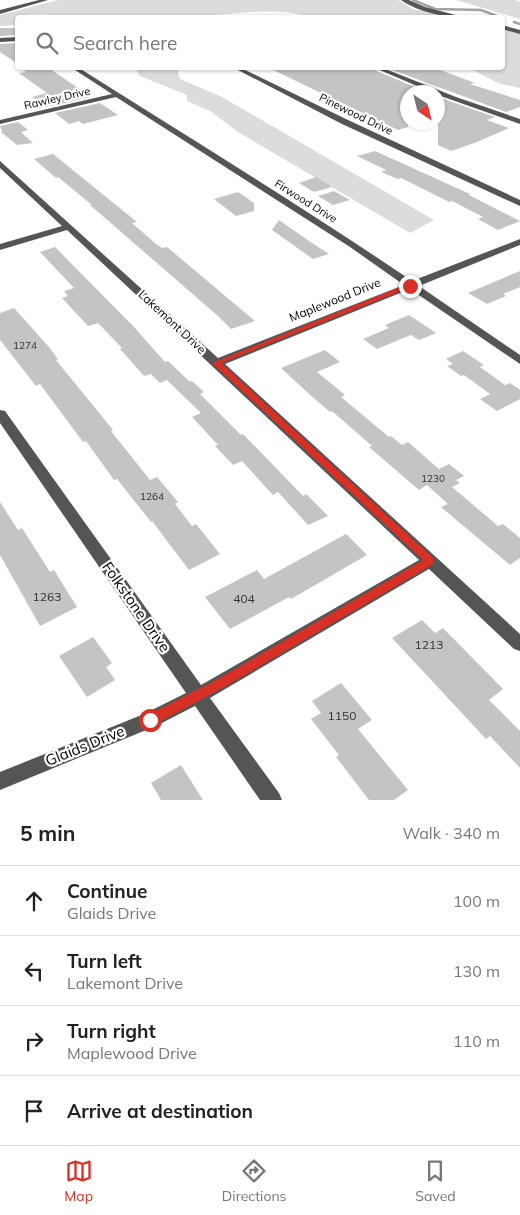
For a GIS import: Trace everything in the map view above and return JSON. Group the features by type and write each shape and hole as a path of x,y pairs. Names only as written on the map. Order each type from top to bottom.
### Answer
{"street":[{"path":"0,12 45,0"},
{"path":"404,0 423,8 452,15"},
{"path":"505,28 520,32"},
{"path":"0,40 15,39"},
{"name":"Firwood Drive","path":"79,70 353,245 520,360"},
{"name":"Pinewood Drive","path":"241,70 345,122 520,203"},
{"path":"383,70 453,99 520,122"},
{"name":"Rawley Drive","path":"0,122 118,95"},
{"name":"Lakemont Drive","path":"0,163 520,644"},
{"path":"0,247 68,227"},
{"name":"Maplewood Drive","path":"216,363 520,242"},
{"name":"Folkstone Drive","path":"0,414 272,800"},
{"name":"Glaids Drive","path":"0,781 150,720 198,696 430,561"}],"shaded area":[{"path":"58,0 398,0 413,9 446,15 300,15 275,12 213,15 37,14 15,15 15,25 0,26 0,15"},
{"path":"456,0 515,0 520,2 520,19"},
{"path":"505,30 520,34 520,88 500,84 473,70 505,70"},
{"path":"136,70 178,70 180,79 222,97 434,220 410,233 238,132 210,111 187,101 187,95 140,76"}],"building":[{"path":"0,28 15,28 15,35 0,36"},
{"path":"15,43 15,62 0,52 0,44"},
{"path":"23,70 52,70 91,97 47,107 32,97 47,93 19,73 26,72"},
{"path":"273,70 374,70 410,85 400,85 400,129"},
{"path":"392,70 440,70 475,83 470,84 520,100 520,107 506,112 445,89 445,85 433,85"},
{"path":"445,99 495,117 487,120 509,128 451,151 438,145 438,130 445,130"},
{"path":"100,103 118,115 83,124 79,121 69,124 55,113"},
{"path":"18,122 28,130 21,132 33,143 17,145 1,132 0,126"},
{"path":"375,151 470,194 520,221 498,230 478,219 483,217 401,178 398,179 381,172 386,170 357,156"},
{"path":"53,154 137,222 132,223 156,244 162,248 167,247 255,321 231,329 90,205 92,205 34,159"},
{"path":"316,177 332,187 314,192 299,183"},
{"path":"334,191 350,200 333,205 318,196"},
{"path":"238,192 254,203 254,211 236,216 214,199"},
{"path":"279,220 329,254 313,259 272,230"},
{"path":"55,247 134,327 165,362 168,361 190,382 192,381 204,392 200,394 241,435 243,434 303,496 306,494 328,516 308,525 278,492 273,495 242,461 233,465 215,446 218,445 192,417 201,413 167,380 160,383 151,374 144,376 120,349 122,348 98,323 88,326 62,298 68,296 64,291 74,288 40,252"},
{"path":"520,271 520,287 503,294 506,296 487,304 468,293"},
{"path":"14,308 49,347 58,359 56,360 113,430 111,431 150,480 157,477 178,502 175,504 192,526 196,524 220,554 189,570 117,479 114,480 86,441 83,442 40,384 36,386 0,340 0,313"},
{"path":"409,315 436,333 419,340 411,335 377,349 363,339 389,328 385,325"},
{"path":"325,350 340,362 317,372 345,395 341,397 389,437 391,436 402,445 408,442 439,469 449,464 464,476 456,480 460,483 452,487 498,526 503,524 520,538 520,558 510,565 441,507 448,504 427,485 419,490 369,447 372,446 332,411 330,412 281,368"},
{"path":"463,351 484,365 480,367 505,385 510,383 520,390 520,399 497,411 480,399 490,394 464,375 461,376 447,366 453,364 446,359"},
{"path":"0,502 18,530 22,528 50,572 54,570 77,607 40,626 0,555"},
{"path":"346,534 367,555 291,599 289,597 230,629 205,597 257,570 264,579"},
{"path":"422,620 435,633 443,628 503,689 489,700 520,731 520,768 490,736 486,739 392,638"},
{"path":"93,637 112,663 106,667 115,680 87,697 59,656"},
{"path":"341,683 372,720 358,729 408,790 394,800 369,800 336,757 339,755 311,719 321,713 312,701"},
{"path":"181,765 203,800 161,800 151,783"}],"waterway":[{"path":"413,0 435,9 481,10 494,15"},
{"path":"514,22 520,24"}],"route":[{"path":"150,720 198,696 430,561 216,363 410,286"}]}
